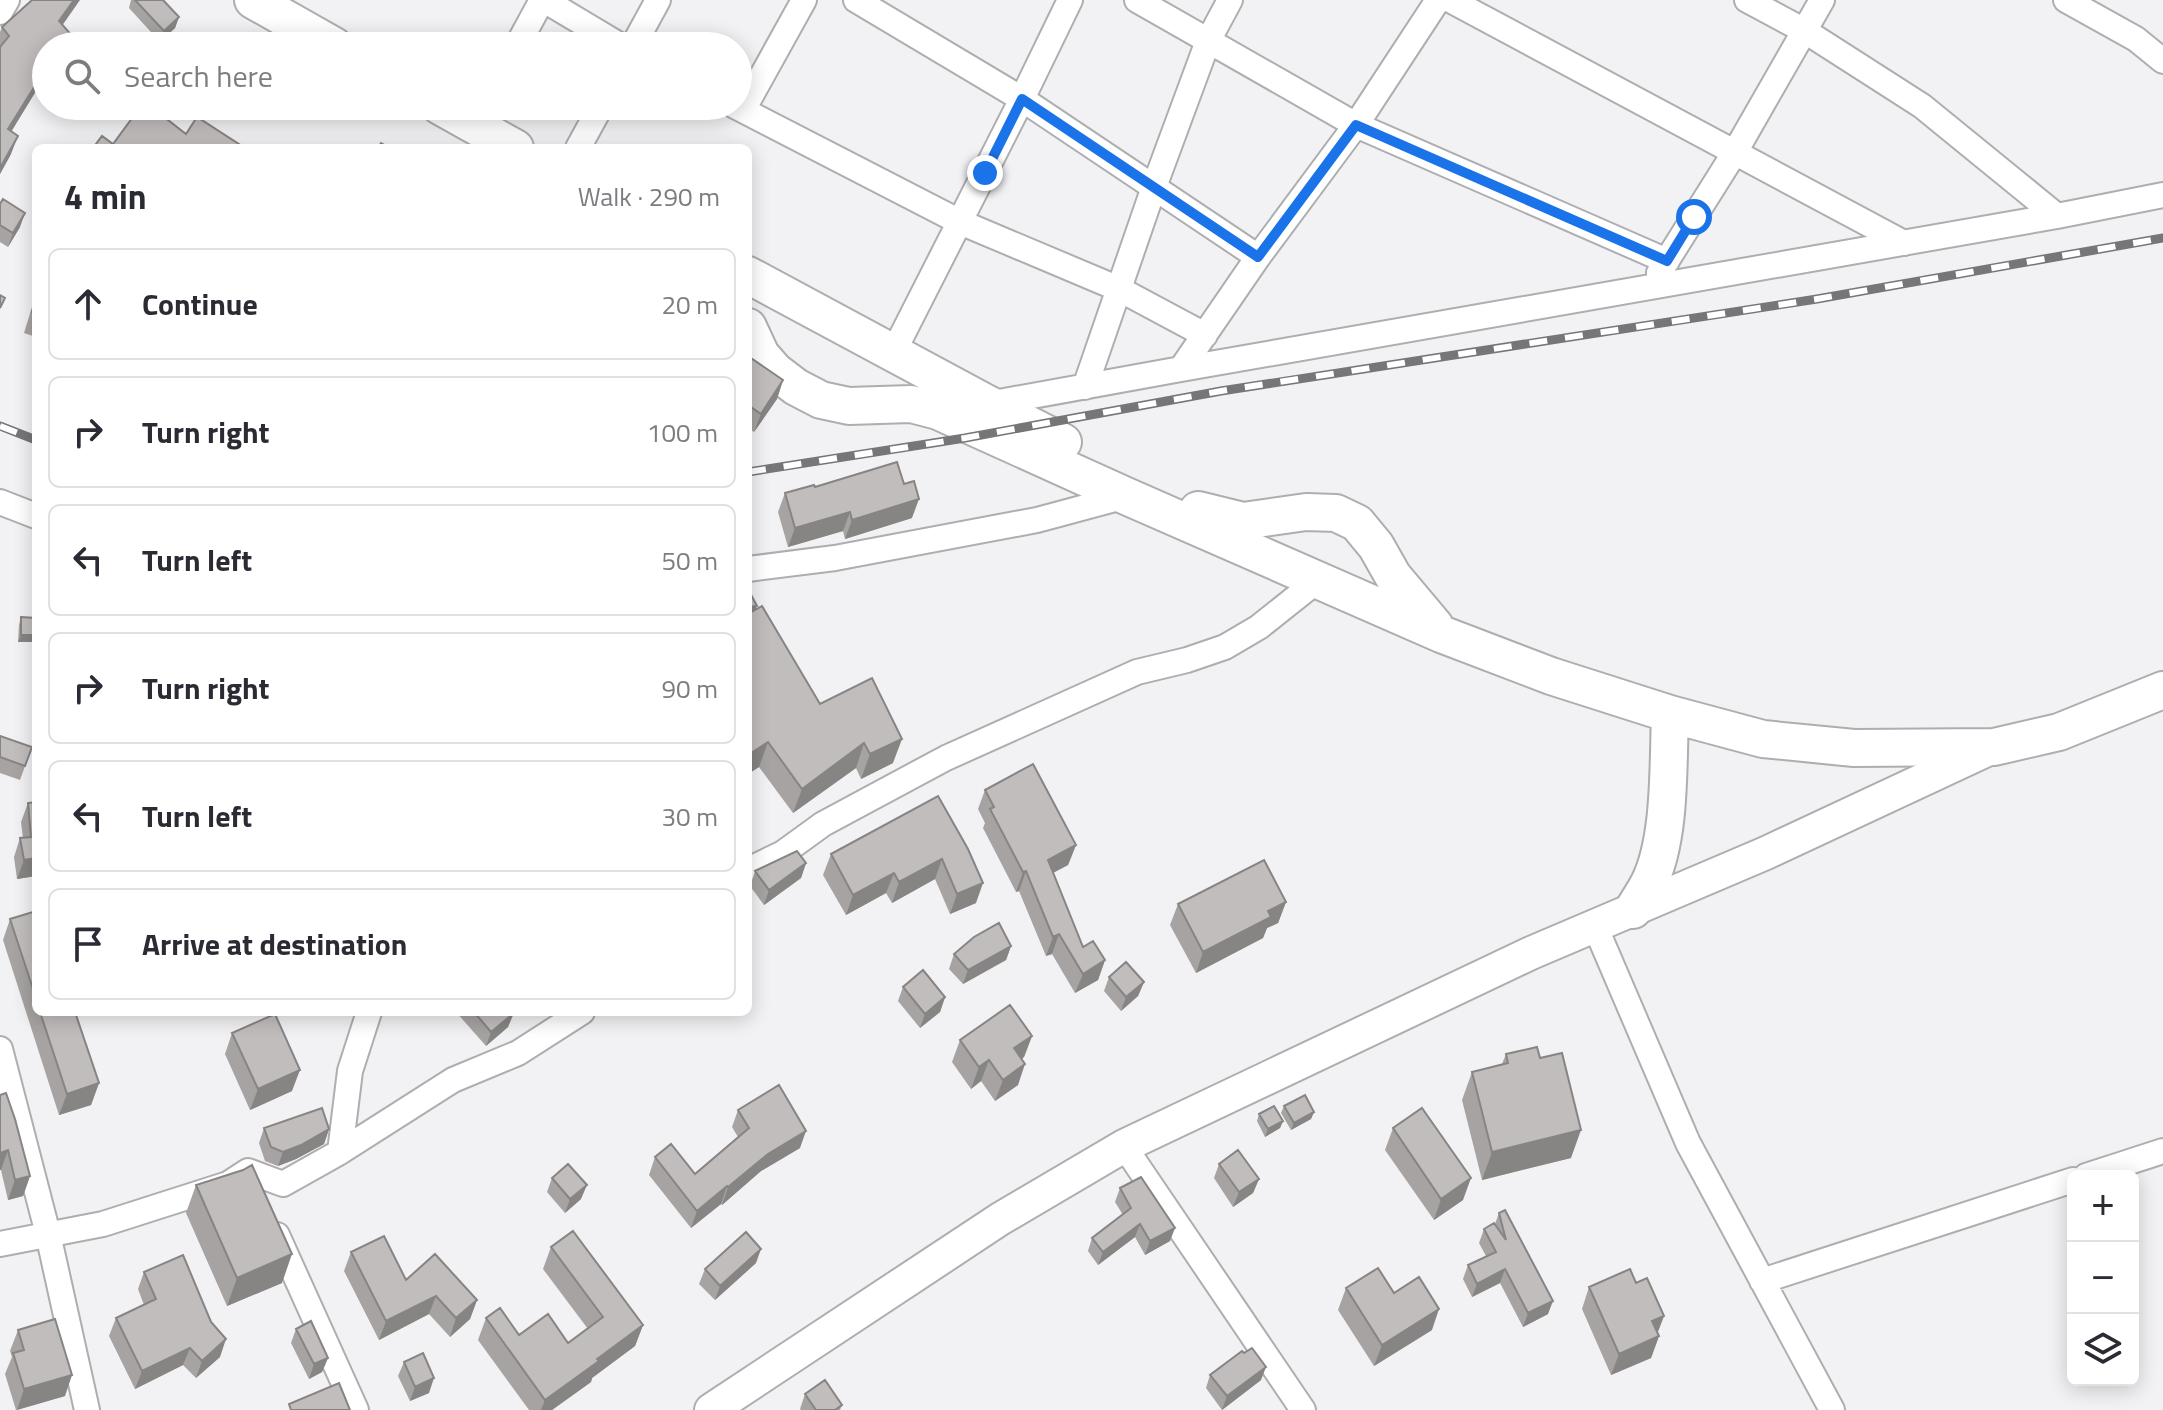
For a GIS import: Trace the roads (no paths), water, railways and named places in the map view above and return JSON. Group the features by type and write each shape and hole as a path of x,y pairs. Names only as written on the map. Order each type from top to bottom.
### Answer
{"highway":[{"path":"253,0 309,32"},
{"path":"484,120 511,144"},
{"path":"752,277 988,404 1199,510 1243,521 1306,512 1336,513 1357,523 1376,546 1393,576 1441,634"},
{"path":"752,336 761,355 775,371 821,400 849,406 911,404 938,411 1441,634 1551,676 1670,714 1763,739 1854,748 1994,747 2059,732 2163,690"},
{"path":"1633,910 1650,881 1659,853 1666,808 1670,714"}],"main road":[{"path":"711,1410 1000,1219 1124,1146 1531,953 1766,853 1994,747"}],"street":[{"path":"0,12 7,0"},
{"path":"525,32 543,0 597,32"},
{"path":"641,32 658,0"},
{"path":"752,86 804,0"},
{"path":"856,0 1022,99 1258,257"},
{"path":"893,353 1070,0"},
{"path":"1137,0 1356,125 1667,261"},
{"path":"1085,387 1208,41 1230,0"},
{"path":"1181,369 1258,257 1356,125 1438,0"},
{"path":"1450,0 1904,243"},
{"path":"1747,0 1805,31 1922,106 2057,216"},
{"path":"1650,287 1735,152 1822,0"},
{"path":"2066,0 2136,39 2163,61"},
{"path":"752,115 960,222 1119,289 1205,335"},
{"path":"580,144 593,120"},
{"path":"988,404 2163,195"},
{"path":"752,568 835,558 1037,520 1126,496"},
{"path":"0,502 32,514"},
{"path":"752,868 783,853 823,824 946,758 1137,672 1225,647 1259,627 1318,580"},
{"path":"1595,926 1688,1143 1832,1410"},
{"path":"340,1152 350,1071 368,1016"},
{"path":"248,1171 283,1184 340,1152 453,1080 518,1053 576,1016"},
{"path":"0,1049 48,1234 87,1410"},
{"path":"1124,1146 1303,1410"},
{"path":"2104,1170 2163,1151"},
{"path":"0,1244 103,1224 228,1184 248,1171"},
{"path":"248,1171 356,1410"},
{"path":"1762,1281 2067,1182"}],"railway":[{"path":"752,471 965,438 1221,391 1817,299 2163,238"},
{"path":"0,426 32,438"}]}
